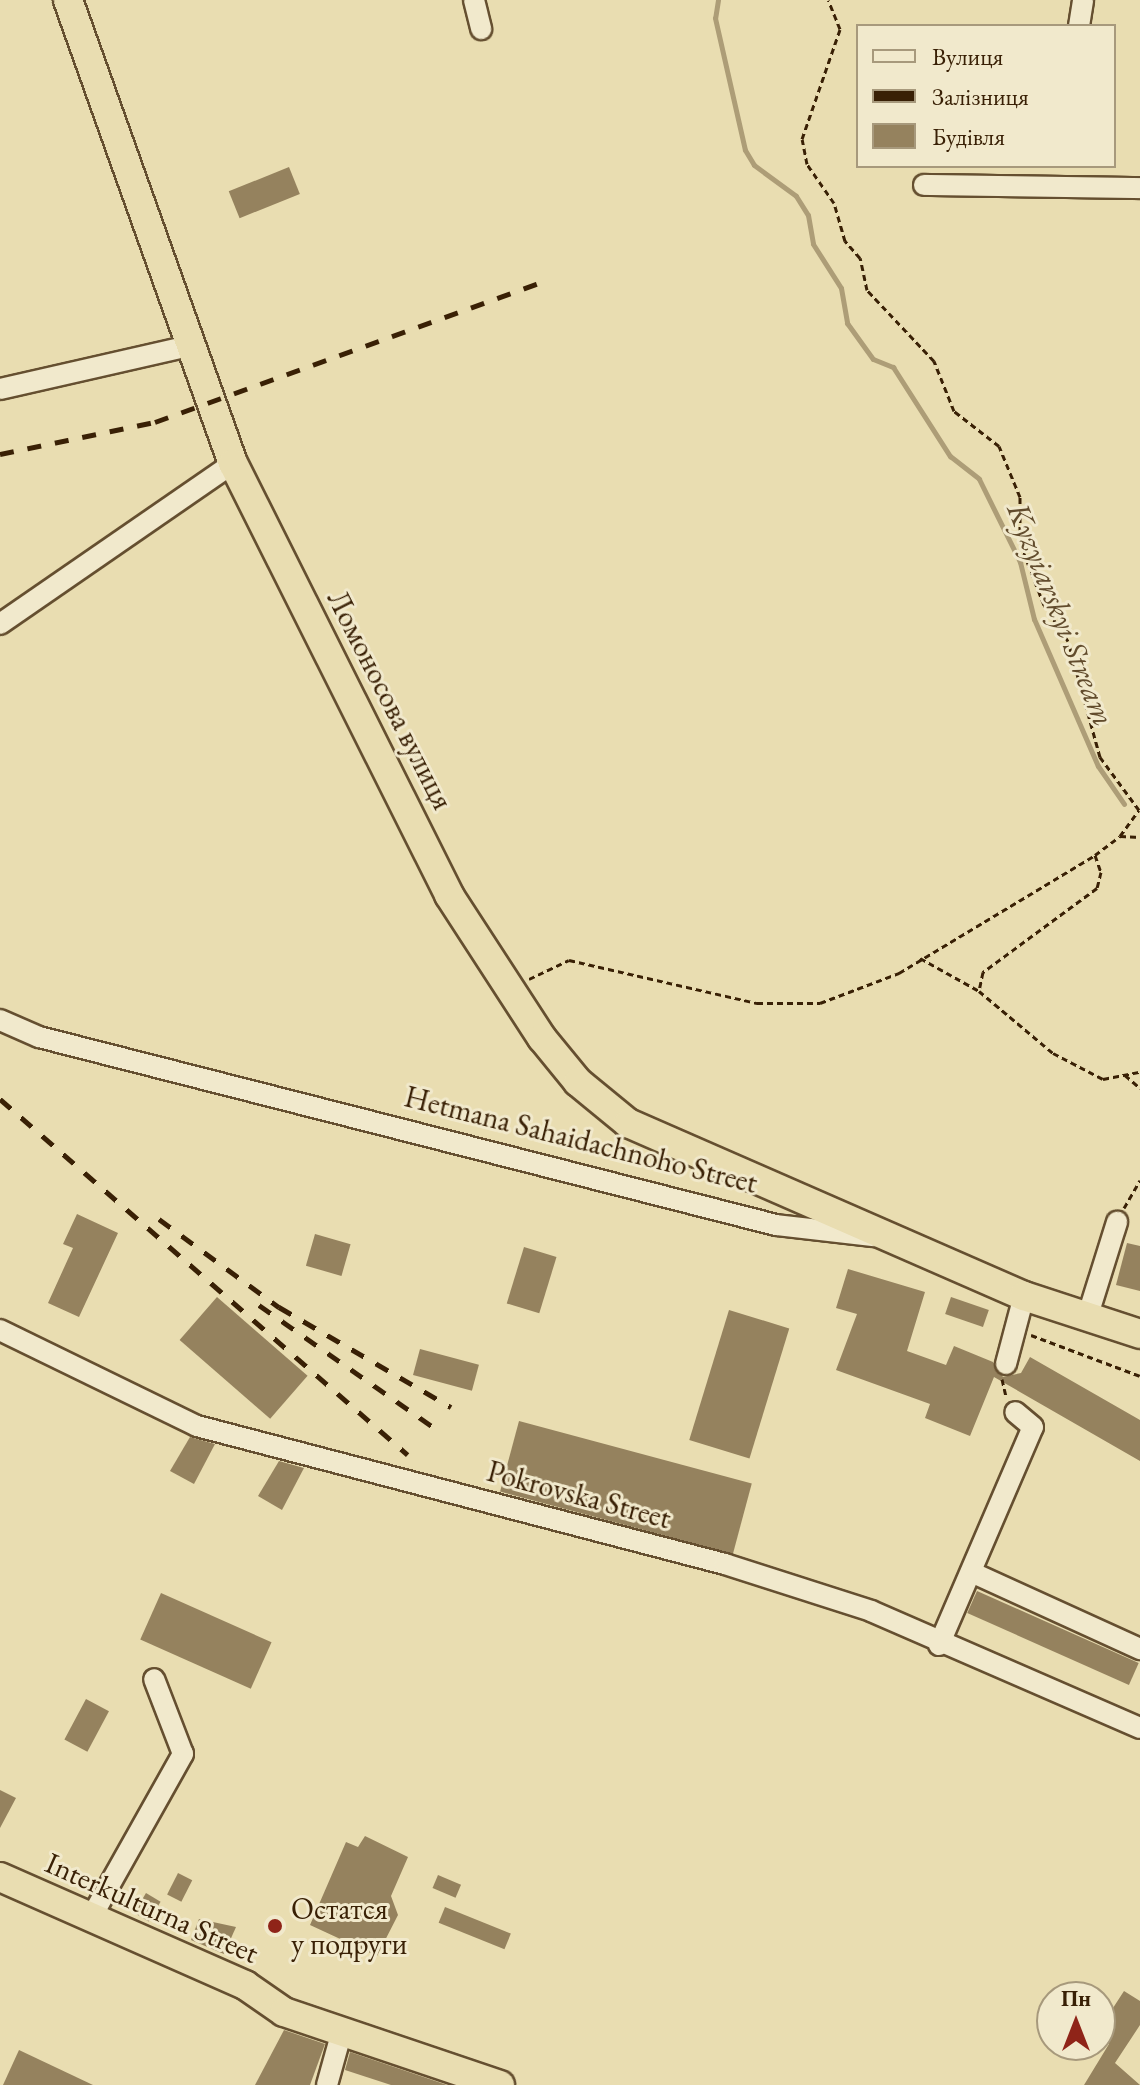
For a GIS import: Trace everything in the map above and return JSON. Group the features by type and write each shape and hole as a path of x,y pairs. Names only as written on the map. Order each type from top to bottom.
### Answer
{"highway":[{"name":"Ломоносова вулиця","path":"68,0 233,463 449,895 507,989 578,1082 628,1123 885,1236"},
{"name":"Hetmana Sahaidachnoho Street","path":"885,1236 1024,1296 1140,1334"},
{"name":"Interkulturna Street","path":"0,1877 245,1985 284,2012 500,2085"}],"street":[{"path":"474,0 481,29"},
{"path":"1079,24 1083,0"},
{"path":"924,185 1058,175 1140,188"},
{"path":"0,389 190,346"},
{"path":"0,624 233,463"},
{"name":"Hetmana Sahaidachnoho Street","path":"0,1020 85,1049 776,1225 885,1236"},
{"path":"1087,1318 1117,1222"},
{"path":"1006,1364 1024,1296"},
{"name":"Pokrovska Street","path":"0,1330 197,1426 725,1564 871,1611 939,1645 1139,1724"},
{"path":"939,1645 1033,1427 1015,1412"},
{"path":"971,1572 1140,1649"},
{"path":"92,1916 183,1754 154,1679"},
{"path":"327,2085 342,2031"}],"path":[{"path":"507,989 569,960 757,1003 820,1003 899,973 1095,855 1120,836 1139,810 1100,757 1068,641 1044,605 1020,543 1020,497 999,446 954,411 934,361 867,290 860,258 807,164 802,139 840,29 828,0"},
{"path":"1120,836 1140,837"},
{"path":"979,991 983,972 1097,888 1101,872 1095,855"},
{"path":"920,958 979,991 1053,1053 1103,1079 1140,1072"},
{"path":"1125,1075 1140,1088"},
{"path":"1117,1222 1140,1180"},
{"path":"1013,1329 1140,1376"}],"building":[{"path":"289,167 300,194 240,218 229,191"},
{"path":"77,1214 118,1233 79,1317 48,1303 73,1248 63,1244"},
{"path":"315,1234 351,1244 341,1276 306,1266"},
{"path":"1127,1243 1140,1246 1140,1291 1116,1285"},
{"path":"524,1247 557,1257 539,1313 507,1303"},
{"path":"848,1269 925,1292 907,1351 946,1365 954,1346 993,1362 1003,1377 1021,1373 1030,1357 1140,1420 1140,1461 994,1377 970,1436 925,1418 930,1404 836,1370 857,1314 836,1308"},
{"path":"217,1297 308,1376 270,1419 180,1340"},
{"path":"951,1297 989,1310 983,1327 945,1314"},
{"path":"729,1310 789,1328 749,1458 689,1440"},
{"path":"420,1349 479,1365 472,1391 413,1375"},
{"path":"519,1421 752,1483 733,1554 500,1492"},
{"path":"190,1437 215,1444 194,1484 170,1471"},
{"path":"279,1461 304,1468 282,1510 258,1496"},
{"path":"977,1591 1139,1663 1129,1685 967,1613"},
{"path":"161,1593 272,1642 251,1689 140,1640"},
{"path":"86,1699 109,1711 87,1752 64,1740"},
{"path":"0,1790 16,1798 0,1828"},
{"path":"365,1836 408,1857 391,1896 398,1915 377,1956 310,1925 346,1842 358,1847"},
{"path":"178,1873 192,1880 181,1902 167,1894"},
{"path":"438,1875 461,1885 456,1898 433,1888"},
{"path":"146,1893 161,1902 149,1921 134,1913"},
{"path":"445,1907 511,1934 504,1949 439,1923"},
{"path":"199,1919 236,1927 224,1954 191,1940"},
{"path":"1124,1991 1140,2001 1140,2025 1115,2063 1140,2085 1084,2085 1099,2061 1116,2061 1116,2003"},
{"path":"284,2030 325,2044 310,2085 255,2085"},
{"path":"19,2050 93,2085 3,2085"},
{"path":"350,2052 447,2085 391,2085 345,2070"}],"waterway":[{"name":"Kyzyiarskyi Stream","path":"718,0 715,18 745,150 754,165 796,196 808,215 813,244 841,288 847,323 873,359 893,367 950,456 979,479 1020,562 1034,619 1098,766 1124,804"}],"railway":[{"path":"0,454 155,422 549,279"},
{"path":"0,1099 408,1455"},
{"path":"159,1219 279,1307 451,1407"},
{"path":"259,1305 439,1431"}],"place":[{"name":"Остатся у подруги","path":"275,1926"}]}
